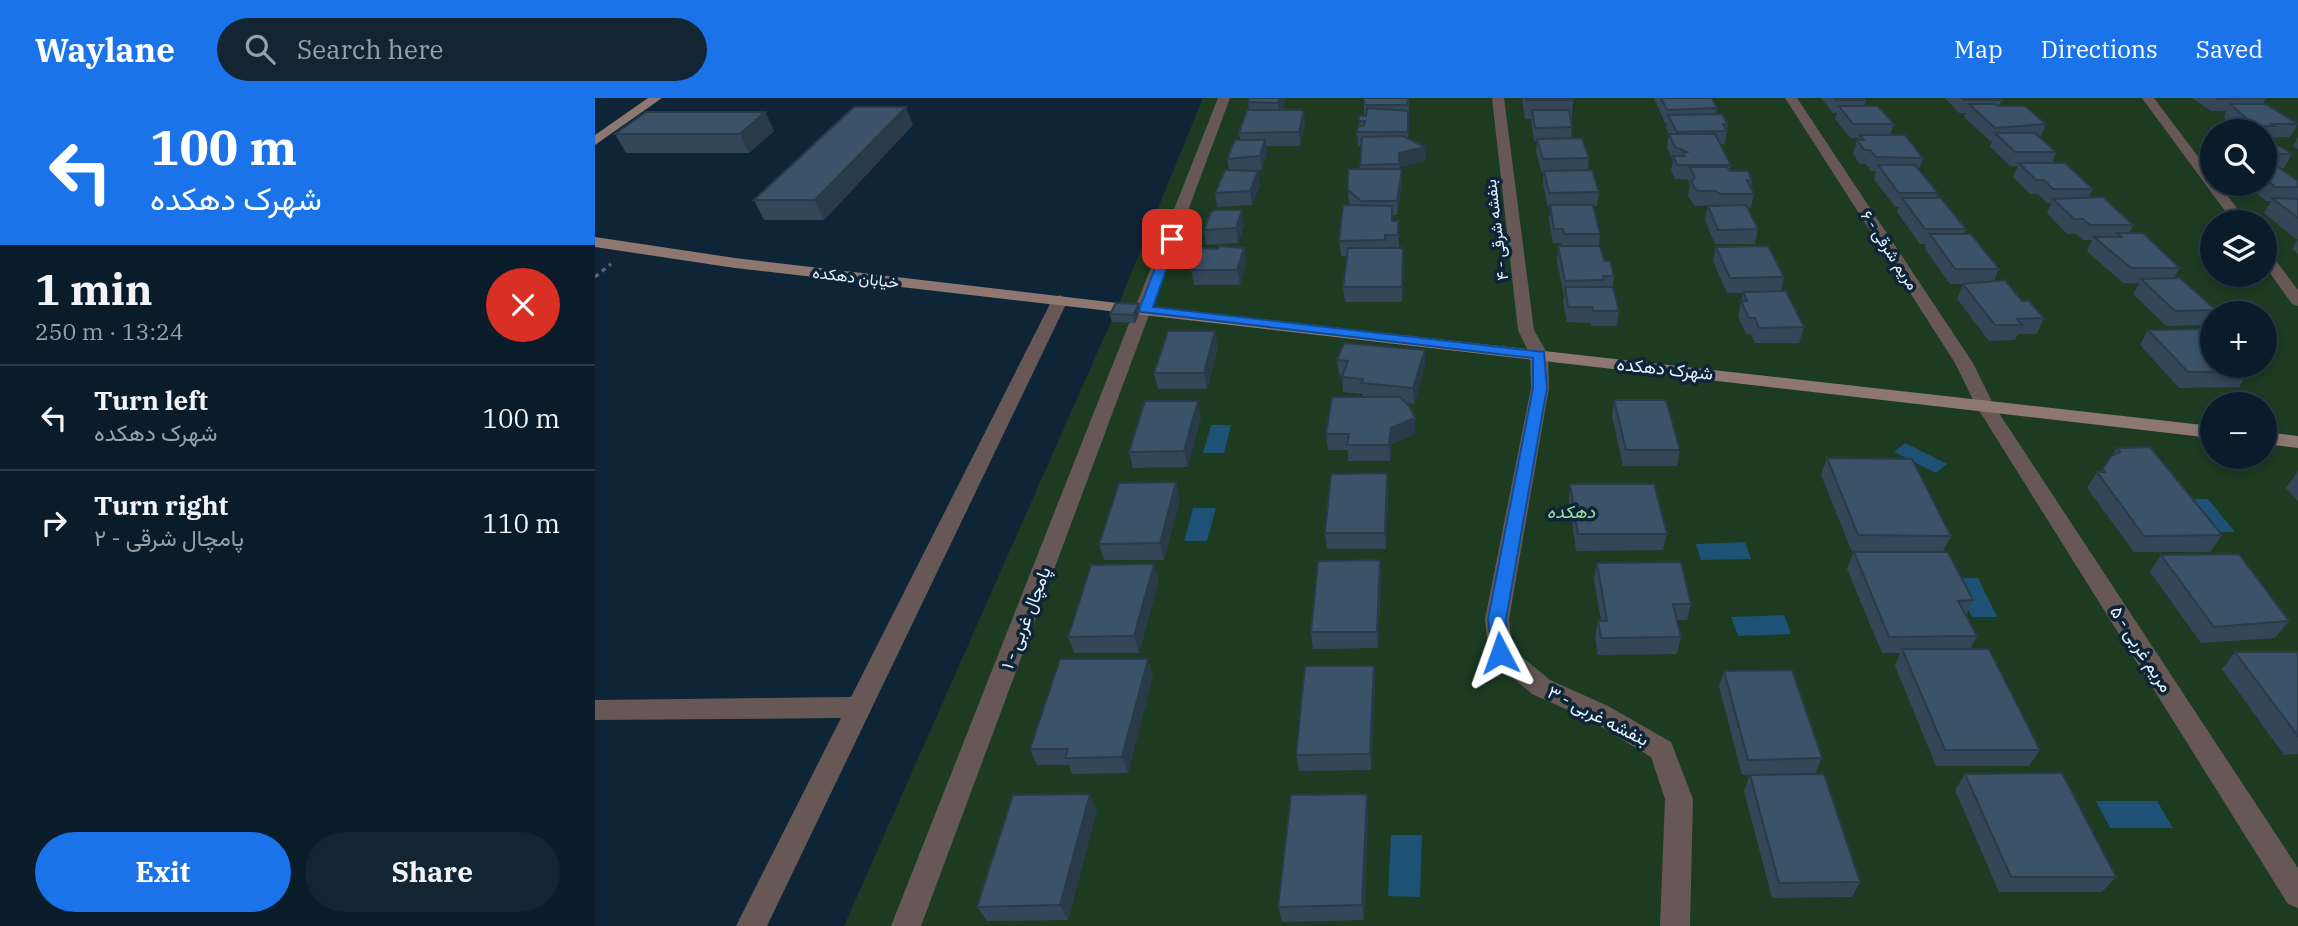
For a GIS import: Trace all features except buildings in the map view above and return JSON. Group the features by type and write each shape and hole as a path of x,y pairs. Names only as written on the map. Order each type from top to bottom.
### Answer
{"street":[{"path":"595,141 656,98"},
{"name":"پامچال غربی - ۱","path":"906,926 1146,310 1224,98"},
{"name":"بنفشه شرقی - ۴","path":"1498,98 1526,330 1539,355"},
{"name":"مریم شرقی - ۶","path":"1791,98 1964,363 1984,404"},
{"path":"2148,98 2231,210"},
{"name":"خیابان دهکده","path":"595,242 735,263 1117,308"},
{"path":"2277,272 2298,301"},
{"path":"751,926 1060,300"},
{"name":"شهرک دهکده","path":"1117,308 2200,431"},
{"name":"بنفشه غربی - ۳","path":"1539,355 1540,388 1497,619 1500,653 1541,687 1599,713 1663,750 1679,799 1675,926"},
{"name":"مریم غربی - ۵","path":"1984,404 2298,894"},
{"path":"2277,439 2298,442"},
{"path":"595,710 859,706"}],"green space":[{"name":"دهکده","path":"1203,98 2298,98 2298,926 844,926 1117,308"}],"water":[{"path":"1211,425 1231,425 1224,453 1203,453"},
{"path":"1905,443 1947,464 1936,473 1894,452"},
{"path":"2186,499 2208,499 2235,532 2211,532"},
{"path":"1193,508 1216,508 1207,541 1184,541"},
{"path":"1745,542 1751,559 1701,560 1696,544"},
{"path":"1953,578 1978,578 1997,617 1972,617"},
{"path":"1784,615 1791,634 1738,636 1731,617"},
{"path":"2096,801 2157,801 2173,828 2110,828"},
{"path":"1391,835 1422,835 1420,897 1388,896"}],"route":[{"path":"1172,239 1146,310 1539,355 1540,388 1497,619 1500,653"}]}
